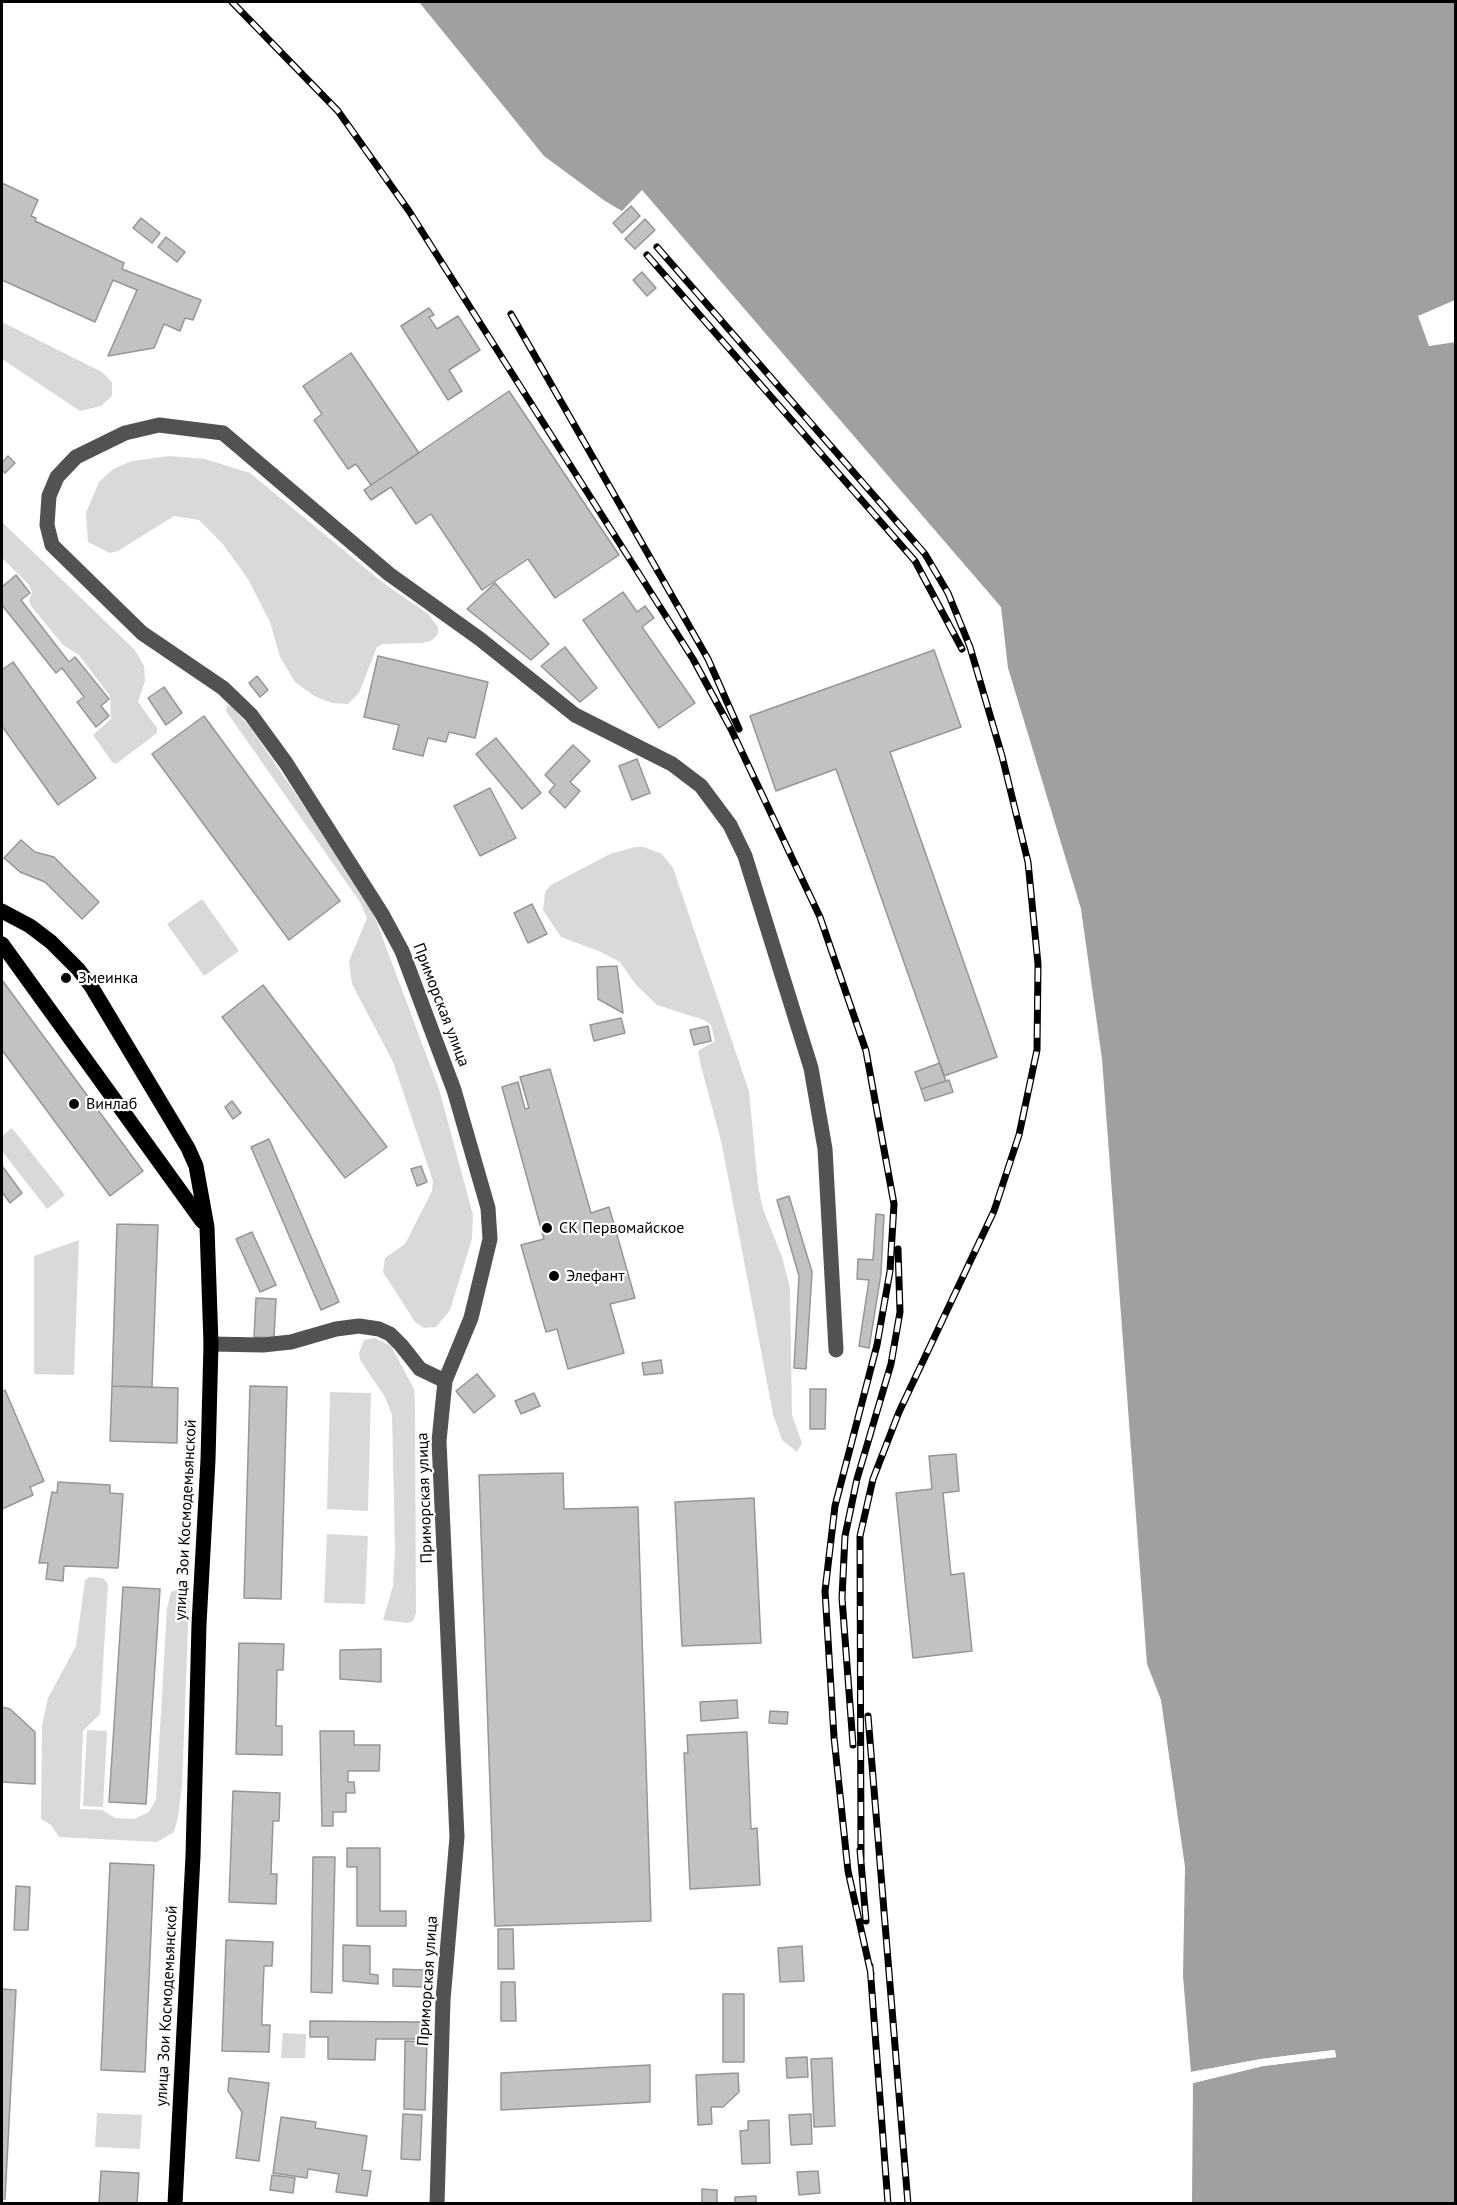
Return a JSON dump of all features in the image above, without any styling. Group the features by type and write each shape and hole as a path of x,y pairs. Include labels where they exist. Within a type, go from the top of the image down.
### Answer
{"main road":[{"name":"улица Зои Космодемьянской","path":"2,911 30,926 51,942 78,969 91,986 188,1148 196,1166 207,1227 211,1344 198,1624 193,1856 175,2204"},
{"path":"2,944 207,1227"}],"street":[{"name":"Приморская улица","path":"437,2204 443,2000 456,1837 439,1441 445,1381 471,1318 490,1239 488,1208 454,1090 406,961 382,914 286,763 251,715 223,688 142,633 52,545 47,525 49,496 57,477 76,457 125,433 159,425 209,429 223,433 389,574 480,639 575,715 672,764 701,786 730,825 746,856 811,1068 825,1149 836,1350"},
{"path":"211,1344 263,1346 291,1342 336,1329 359,1326 379,1329 390,1334 420,1370 445,1381"}],"shaded area":[{"path":"419,2 1455,2 1455,300 1418,316 1429,346 1456,342 1455,2203 1192,2203 1193,2083 1263,2066 1336,2057 1334,2050 1261,2059 1191,2072 1183,1976 1185,1867 1161,1700 1147,1664 1102,1059 1081,909 1008,668 1001,607 642,190 622,211 544,156"},
{"path":"2,322 102,372 112,382 112,396 101,406 80,411 2,359"},
{"path":"170,456 205,459 250,473 382,582 428,614 438,627 438,634 431,641 383,644 377,647 359,693 348,704 332,703 314,696 295,682 280,657 270,622 248,579 222,543 199,520 174,516 118,551 110,553 88,542 86,513 99,482 113,469 132,461"},
{"path":"2,522 135,650 144,666 145,681 138,702 157,728 157,733 116,764 112,762 93,735 111,719 110,696 79,655 63,645 31,606 29,601 32,592 29,585 2,558"},
{"path":"227,705 232,707 250,727 340,859 374,915 439,1089 473,1215 472,1239 450,1310 436,1327 424,1328 415,1322 383,1272 385,1258 405,1244 432,1191 433,1181 393,1062 352,984 349,961 367,918 360,902 226,711"},
{"path":"635,847 644,847 662,854 673,868 749,1091 758,1186 763,1209 782,1257 790,1288 792,1415 802,1443 797,1452 782,1440 773,1414 722,1145 701,1066 698,1051 715,1041 711,1025 704,1020 657,1005 636,985 620,962 561,937 543,910 545,892 551,885 610,854"},
{"path":"202,899 239,951 204,976 167,924"},
{"path":"12,1128 65,1195 47,1209 2,1151 2,1136"},
{"path":"79,1240 74,1375 34,1374 34,1256"},
{"path":"375,1338 391,1346 414,1389 416,1613 413,1621 408,1623 383,1620 393,1586 395,1550 392,1415 385,1397 360,1360 359,1353 364,1340"},
{"path":"330,1392 371,1393 368,1511 327,1509"},
{"path":"327,1534 368,1536 365,1604 324,1603"},
{"path":"90,1577 103,1578 108,1584 100,1714 83,1731 80,1809 102,1810 115,1818 134,1819 149,1812 156,1799 167,1608 171,1592 176,1590 186,1594 189,1600 182,1786 178,1817 174,1832 157,1842 59,1837 51,1825 41,1819 42,1725 48,1698 76,1646 85,1580"},
{"path":"87,1730 107,1731 103,1807 83,1806"},
{"path":"283,2033 306,2034 305,2058 281,2058"},
{"path":"97,2113 142,2115 140,2149 95,2147"}],"pier":[{"path":"1335,2050 1336,2057 1263,2066 1193,2083 1192,2080 1262,2063 1333,2054 1262,2062 1192,2075 1191,2072 1261,2059"}],"building":[{"path":"2,183 38,200 31,216 36,218 35,221 124,263 122,269 201,300 193,320 185,318 180,331 164,324 154,348 108,356 137,290 113,280 95,322 2,280"},
{"path":"631,206 640,216 622,233 613,223"},
{"path":"141,218 160,233 152,243 133,228"},
{"path":"645,219 655,230 635,249 625,239"},
{"path":"166,237 185,252 177,262 158,247"},
{"path":"642,272 656,288 647,296 633,280"},
{"path":"429,308 434,315 429,317 437,329 458,316 480,350 449,370 462,391 448,400 401,326"},
{"path":"351,353 419,453 371,485 356,464 348,469 314,420 322,414 303,386"},
{"path":"509,391 619,555 555,598 528,559 482,590 431,514 416,524 391,487 371,500 364,490"},
{"path":"8,456 15,463 5,473 2,470 2,463"},
{"path":"16,575 30,593 21,600 69,662 75,657 109,699 101,706 109,716 96,727 77,702 84,697 62,668 56,673 2,605 2,587"},
{"path":"495,583 549,644 531,660 467,609"},
{"path":"623,592 637,612 645,606 654,618 642,627 695,703 659,728 583,620"},
{"path":"565,647 597,688 580,702 541,666"},
{"path":"934,650 961,727 890,752 997,1057 944,1076 836,769 776,791 750,716"},
{"path":"378,656 488,682 475,738 449,732 446,742 428,738 423,756 393,749 399,725 364,717"},
{"path":"13,662 96,778 58,805 2,726 2,670"},
{"path":"257,676 268,690 260,697 249,683"},
{"path":"164,687 182,713 166,725 148,698"},
{"path":"204,716 340,901 289,940 152,754"},
{"path":"496,738 541,793 522,809 476,754"},
{"path":"573,745 590,761 570,782 580,791 565,808 549,792 555,785 545,775"},
{"path":"637,759 650,793 632,800 619,766"},
{"path":"490,788 516,838 480,856 454,806"},
{"path":"21,840 35,852 54,857 99,902 82,919 45,882 20,872 4,858"},
{"path":"532,904 547,934 528,943 514,913"},
{"path":"617,966 623,1013 598,999 597,967"},
{"path":"2,980 143,1171 110,1196 2,1050"},
{"path":"263,985 387,1147 345,1178 222,1017"},
{"path":"621,1018 625,1033 594,1041 590,1025"},
{"path":"708,1026 711,1041 694,1045 690,1030"},
{"path":"940,1063 946,1081 921,1089 915,1072"},
{"path":"550,1069 591,1213 609,1207 635,1298 610,1304 624,1353 568,1369 557,1329 546,1332 521,1245 544,1239 502,1087 518,1082 525,1109 529,1108 520,1077"},
{"path":"949,1080 953,1092 925,1101 921,1089"},
{"path":"232,1101 241,1113 233,1119 225,1107"},
{"path":"269,1139 339,1302 321,1310 251,1147"},
{"path":"2,1166 22,1193 10,1203 2,1192"},
{"path":"421,1166 427,1182 417,1186 411,1169"},
{"path":"789,1196 812,1272 806,1369 794,1368 799,1276 777,1200"},
{"path":"876,1214 884,1215 881,1274 869,1348 859,1346 869,1280 857,1279 858,1259 873,1260"},
{"path":"117,1224 158,1225 152,1387 112,1386"},
{"path":"252,1232 276,1285 260,1292 236,1239"},
{"path":"256,1298 276,1299 274,1338 254,1337"},
{"path":"661,1360 663,1373 644,1375 642,1363"},
{"path":"477,1374 495,1396 474,1413 456,1391"},
{"path":"112,1386 178,1388 177,1443 110,1441"},
{"path":"250,1386 287,1387 281,1599 244,1598"},
{"path":"810,1389 826,1389 825,1429 810,1429"},
{"path":"5,1390 44,1481 30,1487 33,1495 2,1509 2,1392"},
{"path":"534,1393 540,1406 521,1414 515,1401"},
{"path":"956,1454 959,1491 943,1493 951,1575 964,1573 972,1651 913,1658 896,1493 932,1489 929,1456"},
{"path":"563,1473 564,1509 638,1507 651,1921 495,1926 479,1475"},
{"path":"58,1482 110,1485 110,1493 123,1494 118,1568 64,1566 63,1581 46,1579 48,1563 39,1563 52,1492 57,1493"},
{"path":"754,1498 761,1643 682,1646 675,1502"},
{"path":"123,1587 160,1589 146,1804 109,1802"},
{"path":"239,1643 284,1644 283,1670 277,1670 276,1726 282,1726 282,1755 236,1754"},
{"path":"381,1649 381,1682 340,1679 340,1650"},
{"path":"737,1700 738,1718 701,1721 700,1702"},
{"path":"2,1707 10,1709 35,1732 35,1784 2,1782"},
{"path":"770,1711 788,1712 787,1724 769,1723"},
{"path":"320,1731 354,1731 354,1745 380,1745 379,1771 348,1771 348,1782 354,1782 355,1793 346,1793 346,1812 333,1812 333,1826 322,1826"},
{"path":"747,1732 751,1829 757,1828 760,1885 690,1889 684,1753 688,1753 687,1735"},
{"path":"233,1791 280,1793 279,1821 273,1821 271,1874 277,1874 276,1904 229,1902"},
{"path":"347,1848 380,1848 380,1911 406,1911 406,1926 357,1926 357,1867 347,1867"},
{"path":"313,1857 335,1857 332,1993 311,1992"},
{"path":"110,1863 154,1865 145,2072 101,2070"},
{"path":"16,1886 30,1887 28,1930 14,1930"},
{"path":"498,1929 513,1929 514,1969 498,1969"},
{"path":"226,1940 273,1942 272,1966 264,1966 262,2015 262,2025 270,2025 269,2052 222,2051"},
{"path":"343,1945 370,1946 370,1974 378,1975 378,1984 343,1981"},
{"path":"802,1946 804,1981 780,1982 778,1948"},
{"path":"393,1969 424,1970 424,1987 393,1986"},
{"path":"501,1982 515,1982 516,2021 501,2021"},
{"path":"2,1989 16,1990 5,2199 2,2199"},
{"path":"723,1994 744,1994 744,2062 723,2062"},
{"path":"310,2021 421,2022 420,2039 376,2039 375,2060 328,2059 328,2037 310,2037"},
{"path":"405,2041 427,2042 425,2110 404,2109"},
{"path":"807,2057 808,2077 787,2078 786,2058"},
{"path":"832,2058 835,2126 814,2127 811,2059"},
{"path":"650,2065 650,2102 501,2110 501,2073"},
{"path":"738,2073 739,2092 723,2107 711,2107 712,2124 698,2125 696,2075"},
{"path":"229,2078 269,2083 259,2161 236,2158 242,2112 228,2091"},
{"path":"403,2114 422,2115 420,2160 401,2159"},
{"path":"811,2114 812,2144 791,2145 789,2115"},
{"path":"281,2117 316,2122 315,2128 367,2136 362,2170 371,2171 367,2196 336,2192 339,2174 308,2169 307,2178 273,2173"},
{"path":"769,2120 770,2163 742,2164 740,2131 748,2130 748,2121"},
{"path":"101,2171 139,2173 137,2204 99,2204"},
{"path":"818,2171 820,2193 799,2195 797,2172"},
{"path":"272,2175 295,2178 293,2193 270,2190"},
{"path":"702,2189 717,2190 717,2204 702,2204"},
{"path":"756,2196 756,2204 735,2204 735,2197"}],"railway":[{"path":"232,2 338,111 409,211 693,659 731,729 820,917 866,1051 894,1204 890,1271 877,1345 835,1506 825,1591 834,1737 848,1871 871,1974"},
{"path":"657,247 925,554 948,593 970,647 1002,756 1028,862 1038,964 1037,1050 1019,1135 994,1211 899,1412 873,1479 860,1536 861,1859"},
{"path":"647,255 915,561 962,649"},
{"path":"511,314 708,659 739,729"},
{"path":"853,1745 842,1598 845,1536 857,1479 891,1364 900,1312 898,1249"},
{"path":"868,1716 908,2204"},
{"path":"860,1850 866,1921"},
{"path":"870,1966 888,2204"}],"place":[{"name":"Змеинка","path":"66,978"},
{"name":"Винлаб","path":"74,1104"},
{"name":"СК Первомайское","path":"547,1228"},
{"name":"Элефант","path":"554,1276"}]}
